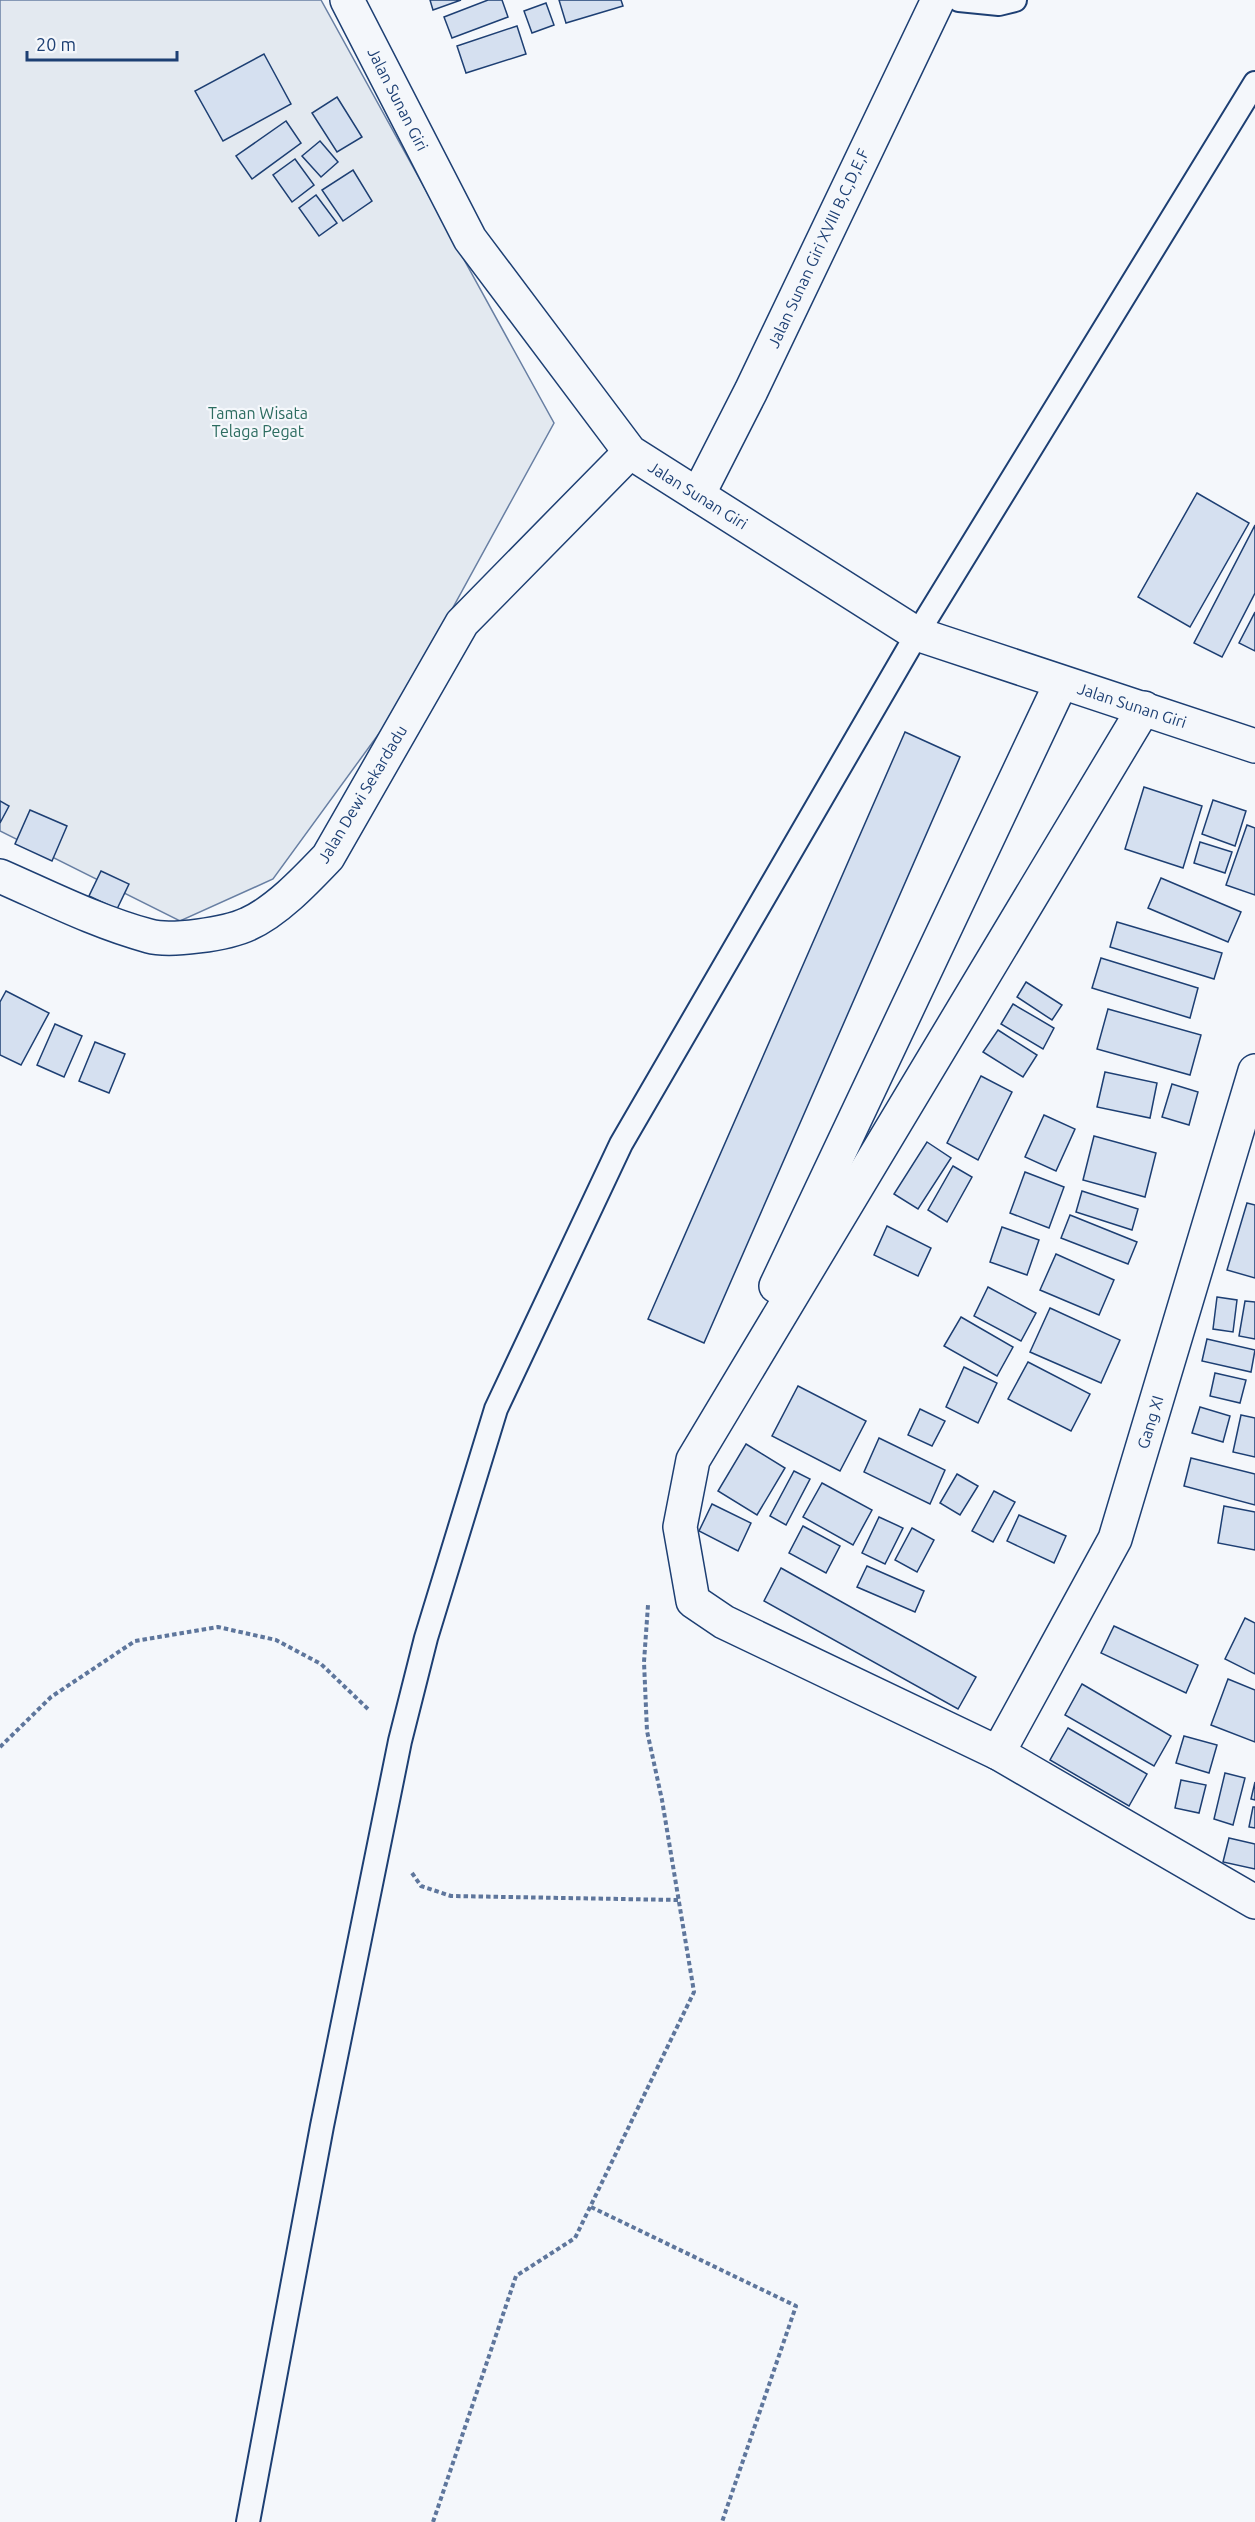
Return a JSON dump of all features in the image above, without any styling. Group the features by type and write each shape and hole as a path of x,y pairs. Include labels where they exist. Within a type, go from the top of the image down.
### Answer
{"street":[{"name":"Jalan Sunan Giri","path":"347,0 470,239 630,452 917,634 1255,746"},
{"name":"Jalan Sunan Giri XVIII B,C,D,E,F","path":"698,495 751,391 938,0"},
{"name":"Jalan Dewi Sekardadu","path":"0,876 93,917 151,937 203,935 231,931 249,924 298,889 328,857 462,623 630,452"},
{"path":"1061,683 693,1460 680,1527 693,1601 724,1622 998,1753 1255,1902"},
{"path":"693,1460 1144,708"},
{"name":"Gang XI","path":"998,1753 1115,1539 1255,1071"}],"lane":[{"path":"959,0 999,4 1015,0"},
{"path":"248,2522 322,2126 400,1741 426,1638 501,1399 621,1144 917,634 1255,83"}],"path":[{"path":"433,2522 516,2276 575,2238 694,1992 662,1800 647,1731 644,1662 646,1617 650,1594"},
{"path":"0,1747 51,1697 135,1641 218,1627 276,1640 321,1664 400,1741"},
{"path":"409,1869 421,1886 451,1896 678,1899"},
{"path":"591,2207 796,2306 722,2522"}],"green space":[{"name":"Taman Wisata Telaga Pegat","path":"0,0 321,0 554,423 399,706 273,879 180,921 0,831"}],"building":[{"path":"430,0 461,0 433,10"},
{"path":"488,0 502,0 508,17 452,38 444,17"},
{"path":"559,0 621,0 623,6 566,23"},
{"path":"546,3 554,25 532,33 524,11"},
{"path":"517,26 526,54 466,73 457,46"},
{"path":"264,54 291,104 223,141 195,91"},
{"path":"337,97 362,137 337,152 312,113"},
{"path":"286,121 301,143 252,179 236,156"},
{"path":"320,141 338,162 321,177 302,156"},
{"path":"295,159 314,185 292,202 273,175"},
{"path":"353,170 372,201 343,221 322,190"},
{"path":"316,195 337,223 319,236 299,208"},
{"path":"1197,493 1249,523 1190,627 1138,597"},
{"path":"1255,525 1255,593 1222,657 1194,643"},
{"path":"1255,612 1255,651 1239,643"},
{"path":"905,732 960,757 704,1343 648,1319"},
{"path":"1144,787 1202,806 1183,868 1125,849"},
{"path":"1213,800 1246,811 1235,846 1202,834"},
{"path":"0,801 9,806 0,823"},
{"path":"30,810 67,826 52,861 15,844"},
{"path":"1247,825 1255,828 1255,895 1226,885"},
{"path":"1200,842 1232,852 1225,873 1194,863"},
{"path":"101,871 129,884 117,909 89,896"},
{"path":"1161,878 1241,912 1228,942 1148,908"},
{"path":"1117,922 1222,953 1214,979 1110,947"},
{"path":"1101,958 1198,988 1190,1018 1092,988"},
{"path":"1026,982 1062,1005 1052,1020 1017,997"},
{"path":"6,991 49,1013 21,1065 0,1055 0,1002"},
{"path":"1013,1004 1054,1028 1043,1049 1001,1024"},
{"path":"1108,1009 1201,1035 1190,1075 1097,1049"},
{"path":"55,1024 82,1036 64,1077 37,1065"},
{"path":"998,1030 1037,1055 1023,1077 983,1052"},
{"path":"95,1042 125,1054 109,1093 79,1081"},
{"path":"1105,1072 1157,1083 1150,1118 1097,1107"},
{"path":"981,1076 1012,1092 978,1160 947,1143"},
{"path":"1172,1084 1198,1092 1189,1125 1162,1117"},
{"path":"1044,1115 1075,1129 1056,1171 1025,1157"},
{"path":"1094,1136 1156,1153 1145,1197 1083,1180"},
{"path":"927,1142 951,1158 918,1209 894,1194"},
{"path":"953,1166 972,1177 947,1222 928,1210"},
{"path":"1025,1172 1064,1187 1049,1228 1010,1213"},
{"path":"1082,1191 1138,1209 1132,1230 1076,1212"},
{"path":"1247,1203 1255,1205 1255,1278 1227,1270"},
{"path":"1070,1215 1137,1242 1128,1264 1061,1238"},
{"path":"887,1226 931,1248 918,1276 874,1255"},
{"path":"1002,1227 1039,1240 1027,1275 990,1262"},
{"path":"1056,1254 1114,1280 1099,1315 1040,1290"},
{"path":"988,1287 1036,1313 1021,1341 974,1316"},
{"path":"1217,1297 1237,1300 1233,1332 1213,1329"},
{"path":"1245,1301 1255,1302 1255,1339 1239,1336"},
{"path":"1050,1308 1120,1340 1101,1383 1030,1352"},
{"path":"961,1317 1013,1347 997,1376 944,1346"},
{"path":"1207,1339 1255,1350 1251,1372 1202,1361"},
{"path":"1028,1362 1090,1394 1071,1431 1008,1399"},
{"path":"964,1367 997,1383 978,1423 946,1407"},
{"path":"1215,1373 1246,1380 1240,1403 1210,1396"},
{"path":"798,1386 866,1421 840,1471 772,1436"},
{"path":"1200,1407 1230,1416 1223,1442 1192,1433"},
{"path":"920,1409 945,1421 932,1446 908,1435"},
{"path":"1241,1415 1255,1418 1255,1457 1233,1452"},
{"path":"879,1438 945,1470 930,1504 864,1472"},
{"path":"746,1444 785,1468 757,1515 718,1491"},
{"path":"1191,1458 1255,1474 1255,1505 1184,1486"},
{"path":"794,1471 810,1479 786,1525 770,1516"},
{"path":"957,1474 978,1486 960,1515 940,1503"},
{"path":"822,1483 872,1510 853,1545 803,1517"},
{"path":"994,1491 1015,1502 993,1542 972,1531"},
{"path":"712,1504 751,1523 738,1551 699,1531"},
{"path":"1224,1506 1255,1512 1255,1550 1218,1543"},
{"path":"1019,1515 1066,1536 1054,1563 1007,1541"},
{"path":"879,1517 903,1528 885,1564 862,1553"},
{"path":"803,1526 840,1546 826,1573 789,1553"},
{"path":"912,1528 934,1540 917,1572 895,1560"},
{"path":"867,1566 924,1591 915,1612 857,1587"},
{"path":"781,1568 976,1677 958,1709 764,1601"},
{"path":"1245,1618 1255,1623 1255,1674 1225,1659"},
{"path":"1114,1626 1198,1665 1186,1693 1101,1653"},
{"path":"1228,1679 1255,1690 1255,1742 1211,1725"},
{"path":"1082,1684 1171,1736 1154,1766 1065,1715"},
{"path":"1068,1728 1147,1774 1129,1806 1050,1760"},
{"path":"1184,1736 1217,1745 1209,1773 1176,1763"},
{"path":"1225,1773 1245,1778 1233,1825 1214,1819"},
{"path":"1181,1780 1206,1785 1199,1813 1175,1808"},
{"path":"1255,1782 1255,1800 1251,1799"},
{"path":"1253,1807 1255,1807 1255,1828 1249,1827"},
{"path":"1229,1838 1255,1844 1255,1869 1223,1862"}]}
